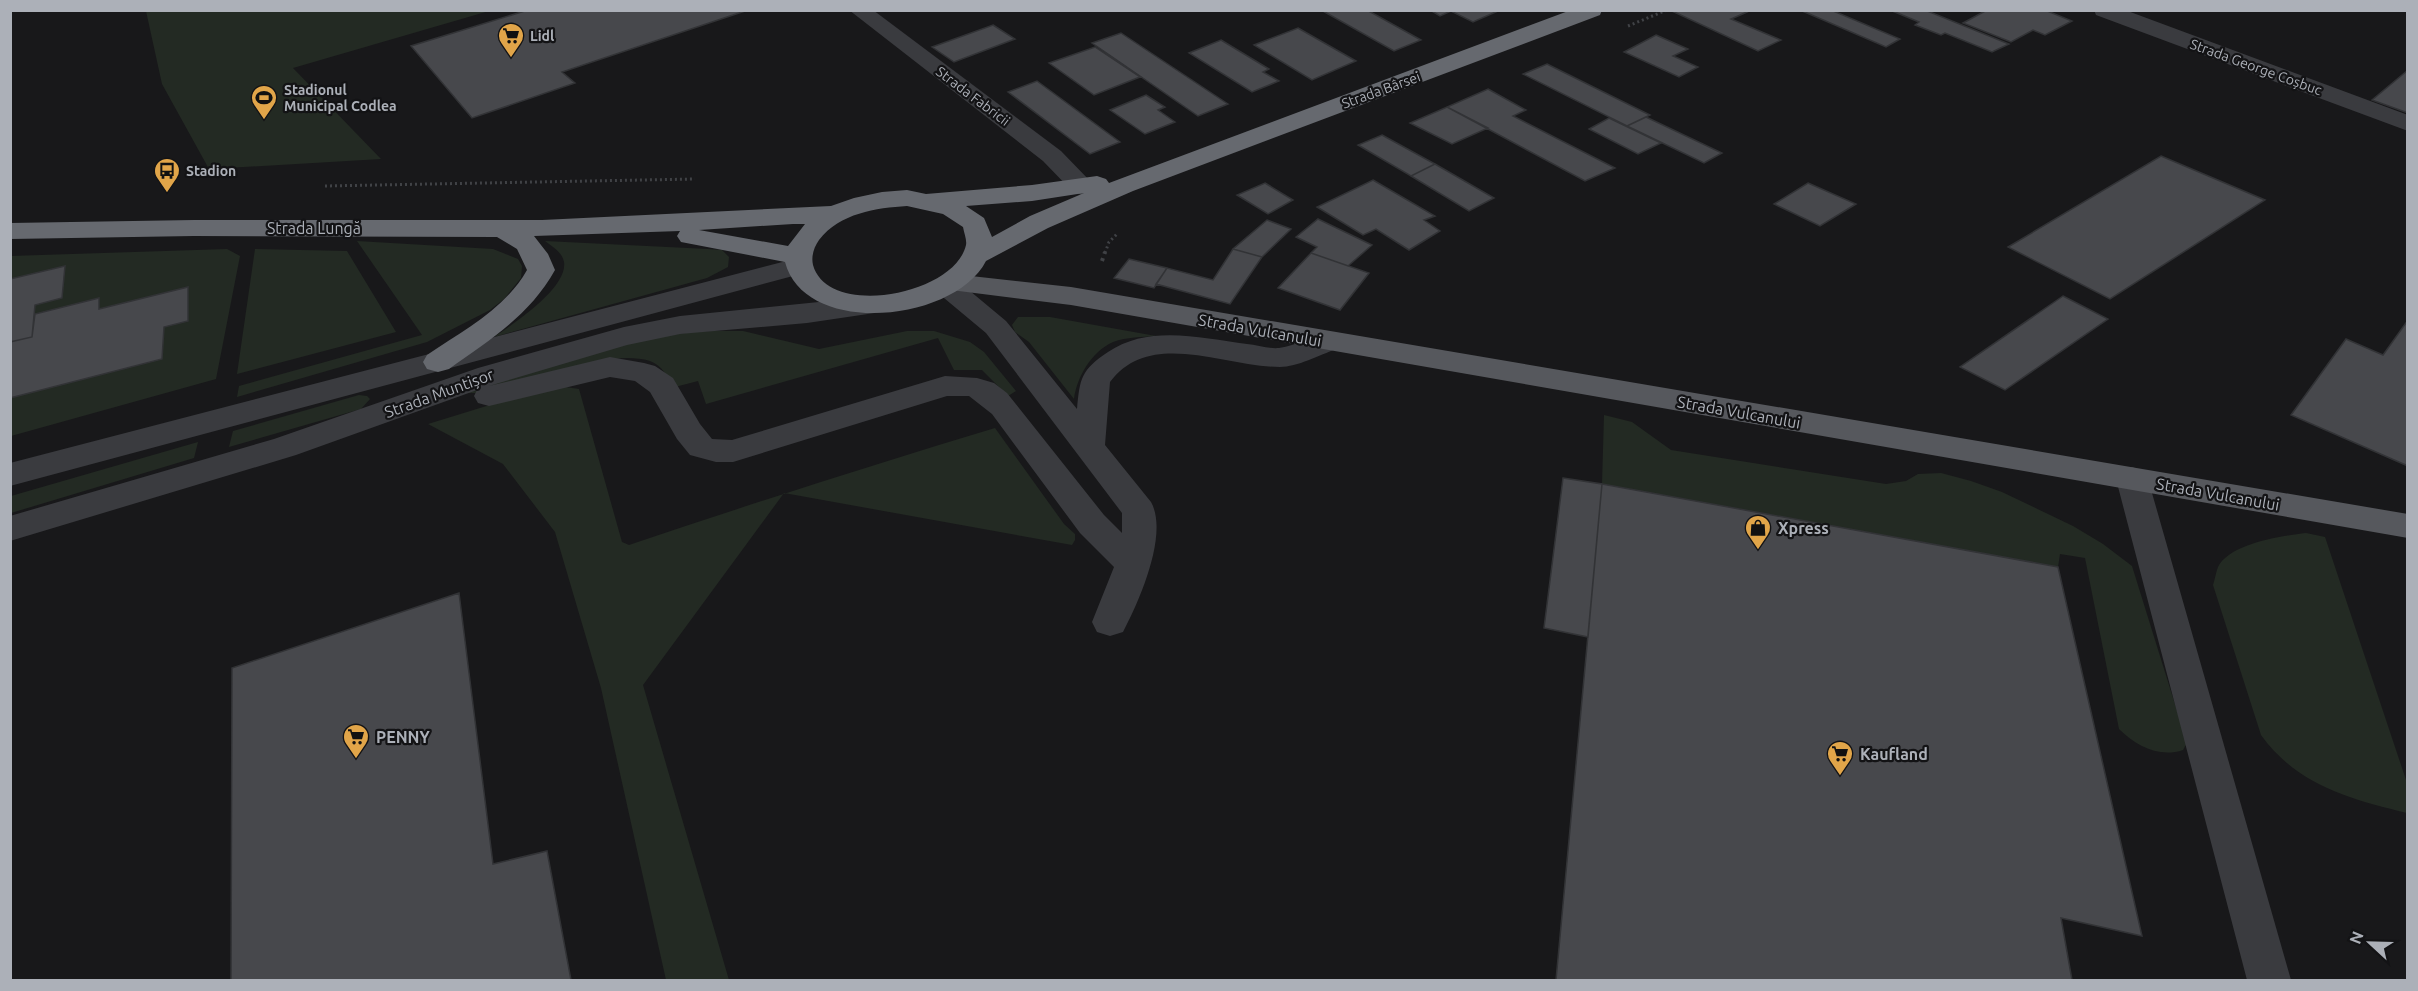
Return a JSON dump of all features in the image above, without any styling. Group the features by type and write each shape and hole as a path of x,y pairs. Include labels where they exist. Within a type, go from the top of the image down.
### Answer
{"highway":[{"name":"Strada Bârsei","path":"976,259 1072,208 1170,168 1592,10"},
{"name":"Strada Bârsei","path":"931,200 989,197 1082,187 1170,168"},
{"path":"907,198 931,200 955,208 972,220 980,237 976,259 950,285 921,298 878,305 846,302 818,291 805,279 798,261 804,241 817,227 835,214 857,205 882,199 907,198"},
{"path":"617,226 835,214"},
{"path":"617,226 728,242 798,261"},
{"name":"Strada Lungă","path":"10,231 233,228 501,229 617,226"},
{"path":"438,362 513,308 534,287 541,270 535,251 524,240 501,229"}],"main road":[{"name":"Strada Vulcanului","path":"976,259 1071,296"},
{"name":"Strada Vulcanului","path":"950,285 1071,296 1326,342 2408,526"}],"street":[{"name":"Strada Fabricii","path":"859,10 1052,156 1082,187"},
{"name":"Strada George Coșbuc","path":"2104,10 2408,124"},
{"name":"Strada Muntișor","path":"10,475 217,417 438,362 798,261"},
{"path":"950,285 996,327 1139,511 1141,531 1133,565 1110,622"},
{"name":"Strada Muntișor","path":"10,529 285,447 489,375 624,336 680,325 807,314 878,305"},
{"path":"1089,445 1095,381 1117,358 1132,349 1170,343 1281,358 1326,342"},
{"path":"413,400 472,400 610,368 644,373 662,385 688,431 701,447 716,452 733,451 945,386 978,386 991,394 1003,407 1092,524 1133,565"},
{"path":"2132,480 2269,981"}],"path":[{"path":"318,186 704,179"},
{"path":"1115,304 1101,262 1109,242 1120,230"}],"shaded area":[{"name":"Stadionul Municipal Codlea","path":"146,10 489,11 293,68 381,159 209,169 162,84"},
{"path":"357,241 493,249 518,259 522,266 521,278 504,299 490,310 427,342 237,397 239,386 422,335"},
{"path":"545,241 722,250 729,257 728,267 707,278 494,337 549,294 563,272 563,258"},
{"path":"227,249 240,256 216,379 11,436 10,256"},
{"path":"255,249 347,251 396,332 237,374"},
{"path":"1018,317 1050,317 1156,336 1124,339 1105,346 1086,366 1078,382 1074,399 1029,342 1015,332 1012,325"},
{"path":"711,331 743,331 819,349 907,331 934,331 970,342 984,352 1016,391 1008,396 982,370 954,370 938,338 706,404 698,381 675,387 658,365 632,358 591,362 489,392 461,392 616,345"},
{"path":"559,386 579,389 622,542 629,545 783,494 643,685 729,980 666,980 601,688 555,532 503,464 428,424 542,389"},
{"path":"359,395 370,399 361,409 229,447 233,431"},
{"path":"1604,415 1632,422 1671,450 1886,484 1906,481 1918,474 1941,473 2002,492 2073,526 2103,544 2132,566 2187,743 2183,750 2157,751 2133,741 2119,729 2085,558 2060,554 2058,567 1602,484"},
{"path":"995,428 1064,524 1075,534 1075,540 1072,545 786,493"},
{"path":"198,442 194,458 11,513 11,496"},
{"path":"2306,533 2325,537 2407,783 2407,813 2365,802 2326,788 2291,766 2261,735 2213,585 2218,567 2233,552 2258,542"}],"building":[{"name":"Lidl","path":"528,10 748,10 562,72 575,83 472,118 411,46"},
{"path":"1321,10 1367,10 1421,40 1394,51"},
{"path":"1430,10 1498,11 1473,22 1451,11 1440,16"},
{"path":"1678,10 1744,10 1747,12 1731,19 1781,40 1758,51 1674,12"},
{"path":"1800,10 1831,10 1900,39 1886,47"},
{"path":"1890,10 1925,10 2009,44 1992,52 1945,33 1941,35 1915,25 1919,22"},
{"path":"1987,10 2045,10 2072,21 2045,35 2033,30 2011,42 1963,23"},
{"path":"993,25 1015,39 954,62 932,47"},
{"path":"1298,28 1356,61 1312,80 1254,45"},
{"path":"1121,33 1228,104 1198,116 1092,43"},
{"path":"1656,35 1688,49 1673,56 1698,67 1679,77 1624,52"},
{"path":"1221,40 1269,69 1263,72 1279,81 1252,92 1189,53"},
{"path":"1095,47 1140,77 1094,95 1049,63"},
{"path":"1547,64 1650,115 1627,126 1523,74"},
{"path":"2408,70 2408,113 2372,100"},
{"path":"1037,81 1120,142 1090,154 1008,92"},
{"path":"1488,89 1526,110 1513,116 1615,168 1585,181 1447,107"},
{"path":"1146,95 1165,107 1158,110 1175,122 1145,134 1110,110"},
{"path":"1447,107 1488,128 1452,144 1410,123"},
{"path":"1646,117 1722,153 1704,163 1627,126"},
{"path":"1609,118 1661,143 1638,154 1589,129"},
{"path":"1382,135 1435,164 1411,176 1358,145"},
{"path":"2161,156 2265,200 2110,299 2008,247"},
{"path":"1435,164 1494,198 1469,211 1411,176"},
{"path":"1373,180 1435,216 1424,220 1440,231 1409,250 1376,229 1363,235 1317,207"},
{"path":"1265,183 1293,200 1268,214 1237,195"},
{"path":"1808,183 1856,204 1820,226 1774,204"},
{"path":"1318,219 1372,245 1348,266 1311,253 1317,247 1296,237"},
{"path":"1267,220 1291,229 1262,257 1233,249"},
{"path":"1233,249 1262,257 1230,304 1156,284 1167,268 1213,280"},
{"path":"1311,253 1369,273 1340,310 1278,288"},
{"path":"1129,259 1167,268 1154,288 1114,278"},
{"path":"65,266 62,298 35,305 32,337 10,342 10,279"},
{"path":"188,287 188,321 164,327 162,359 10,398 10,342 32,337 35,314 99,298 99,309"},
{"path":"2063,296 2108,319 2005,390 1960,367"},
{"path":"2408,320 2408,466 2291,415 2346,339 2383,355"},
{"path":"1563,478 1602,484 1588,637 1544,628"},
{"name":"Kaufland","path":"1602,484 2058,567 2142,936 2061,918 2072,980 1556,980"},
{"name":"PENNY","path":"459,593 493,864 547,851 571,980 231,980 232,668"}],"place":[{"name":"Lidl","path":"511,59"},
{"name":"Stadionul Municipal Codlea","path":"264,121"},
{"name":"Stadion","path":"167,194"},
{"name":"Xpress","path":"1758,551"},
{"name":"PENNY","path":"356,760"},
{"name":"Kaufland","path":"1840,777"}]}
